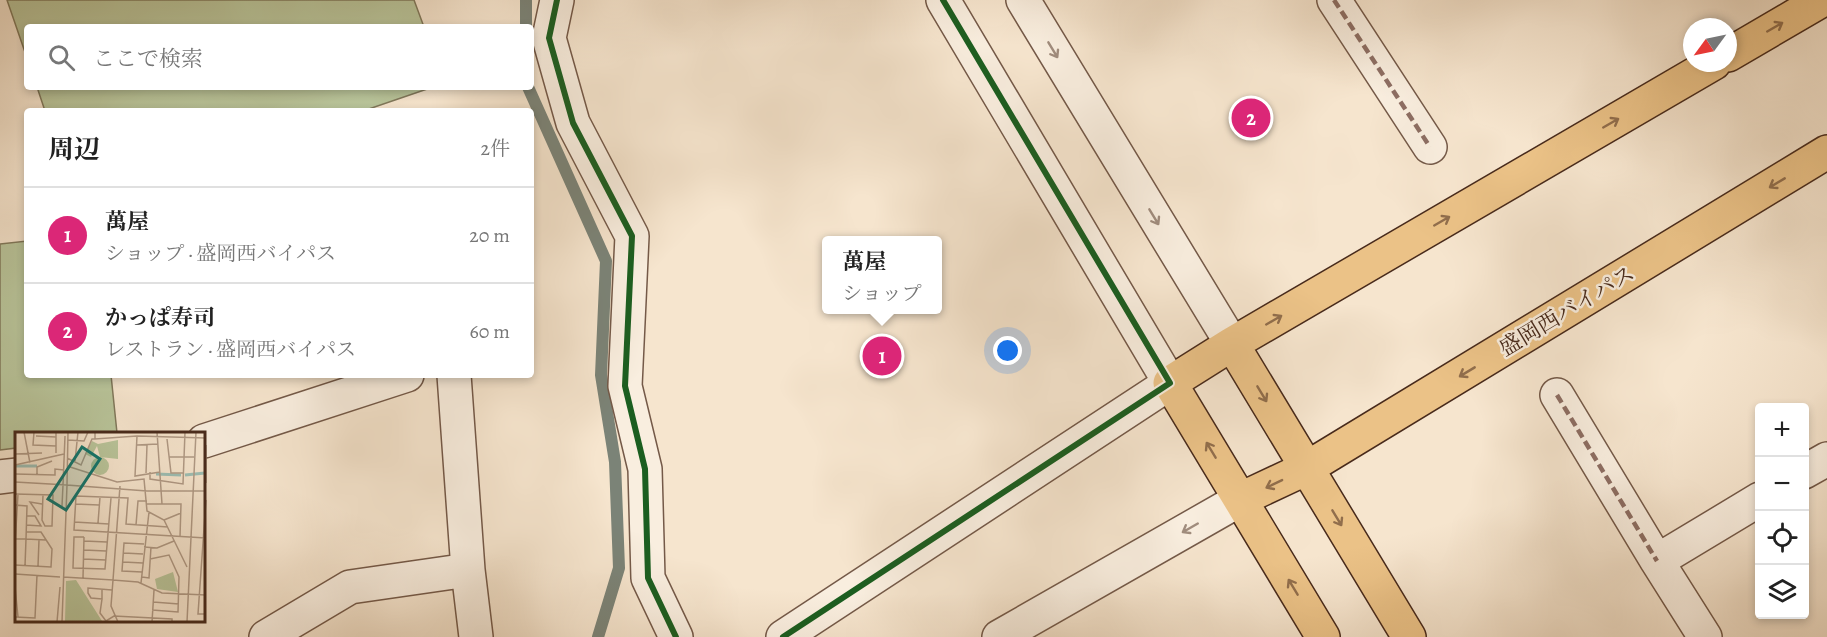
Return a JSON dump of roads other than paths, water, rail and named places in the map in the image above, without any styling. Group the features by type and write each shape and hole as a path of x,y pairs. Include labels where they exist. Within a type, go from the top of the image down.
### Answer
{"highway":[{"path":"1737,50 1822,0"},
{"path":"1323,637 1170,383 1232,344 1699,72"},
{"name":"盛岡西バイパス","path":"1241,500 1307,468 1827,152"},
{"path":"1232,344 1408,637"}],"street":[{"path":"557,0 549,38 573,123 632,236 625,386 645,469 648,578 676,637"},
{"path":"783,637 1170,383 943,0"},
{"path":"1023,0 1232,344"},
{"path":"1334,0 1430,147"},
{"path":"206,440 398,378"},
{"path":"454,378 468,570 476,637"},
{"path":"1557,395 1705,637"},
{"path":"1809,469 1827,459"},
{"path":"0,477 15,475"},
{"path":"999,637 1241,500"},
{"path":"1657,561 1755,502"},
{"path":"266,637 350,587 468,570"}],"waterway":[{"path":"526,0 526,24"},
{"path":"529,90 606,261 601,375 615,462 619,568 598,637"}],"place":[{"name":"かっぱ寿司","path":"1251,118"},
{"name":"萬屋","path":"882,356"}]}
